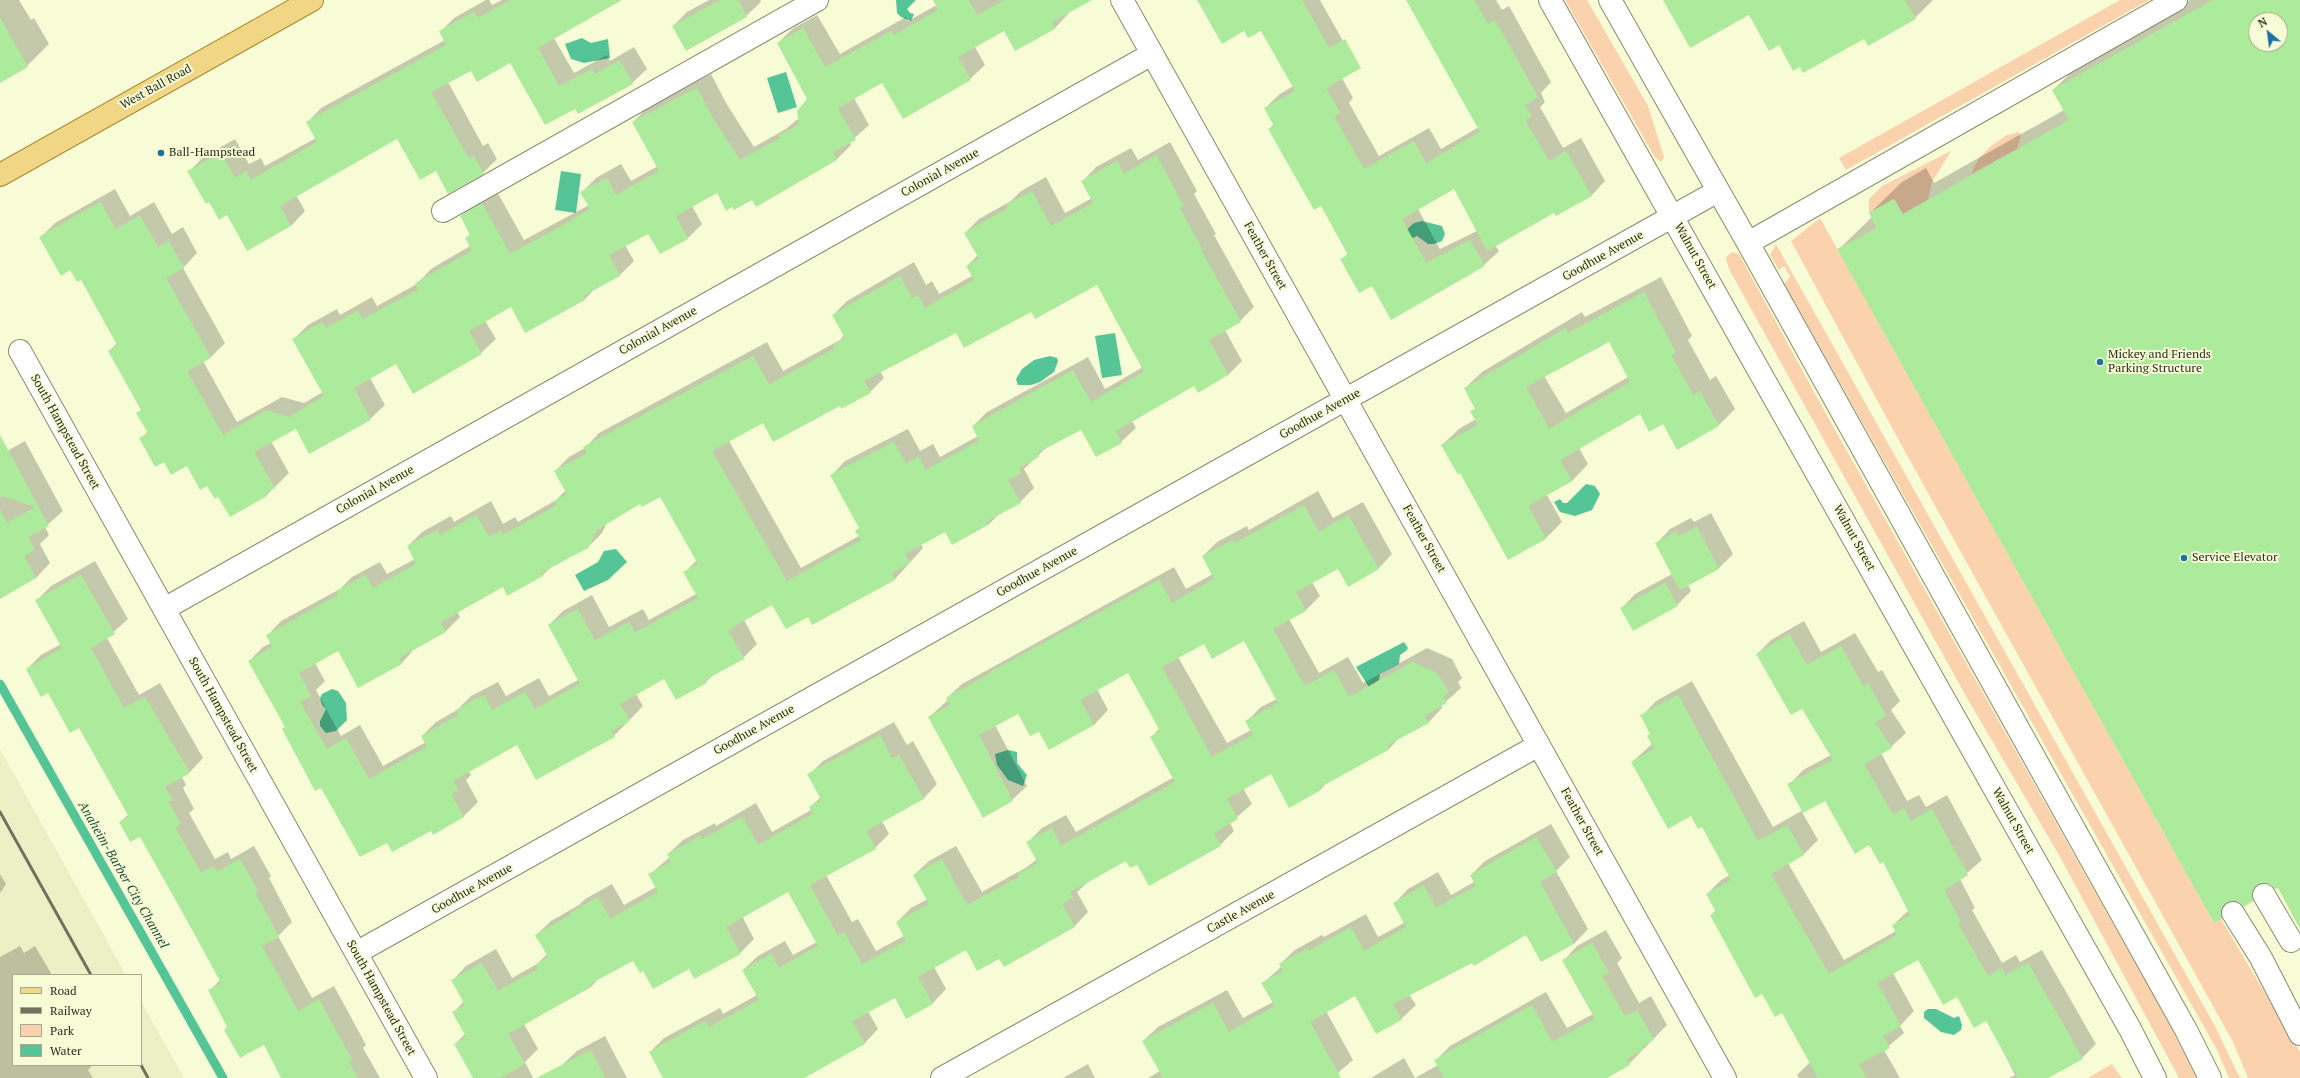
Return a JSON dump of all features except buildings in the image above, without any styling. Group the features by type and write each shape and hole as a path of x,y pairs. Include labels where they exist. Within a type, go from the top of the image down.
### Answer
{"main road":[{"name":"West Ball Road","path":"0,175 312,0"}],"street":[{"path":"443,211 817,0"},
{"name":"Feather Street","path":"1122,0 1725,1078"},
{"name":"Walnut Street","path":"1550,0 2130,1029 2155,1078"},
{"path":"1610,0 1748,243 2178,1016 2210,1078"},
{"path":"1748,243 2176,0"},
{"name":"Colonial Avenue","path":"164,609 1152,54"},
{"name":"Goodhue Avenue","path":"356,953 1718,191"},
{"name":"South Hampstead Street","path":"20,351 426,1078"},
{"name":"Castle Avenue","path":"942,1078 1539,745"},
{"path":"2261,958 2295,938 2264,895"},
{"path":"2233,913 2261,958 2300,1034"}],"shaded area":[{"path":"0,749 125,974 12,974 12,1066 142,1066 142,1003 184,1078 0,1078"}],"green space":[{"path":"1565,0 1587,0 1648,106 1664,157 1661,162 1654,156"},
{"path":"2120,0 2149,0 1846,170 1839,158"},
{"path":"2019,132 2021,135 2017,149 1971,174 1979,158 1991,146 2007,135"},
{"path":"1951,151 1932,182 1928,200 1903,214 1894,199 1869,213 1869,199 1882,186"},
{"path":"1820,218 2214,923 2221,919 2300,1052 2300,1078 2248,1078 2233,1042 1903,448 1791,241"},
{"path":"1776,244 2215,1026 2240,1078 2229,1078 2216,1048 1784,284 1790,277 1784,266 1779,270 1770,255"},
{"path":"1732,252 1739,254 1825,412 2172,1029 2197,1078 2179,1078 2059,855 1967,698 1730,271 1726,260 1727,256"},
{"path":"2112,1064 2122,1078 2088,1078"}],"water":[{"path":"896,0 916,0 907,9 910,13 914,14 911,21 901,17 897,13"},
{"path":"582,38 591,43 608,39 610,58 584,63 571,59 565,44"},
{"path":"786,72 797,107 778,113 767,78"},
{"path":"561,171 581,174 576,213 555,210"},
{"path":"1422,221 1442,226 1445,234 1442,241 1434,244 1428,244 1417,236 1411,239 1406,230 1414,223"},
{"path":"1115,333 1122,375 1102,378 1095,336"},
{"path":"1050,356 1057,358 1058,361 1054,372 1040,382 1031,385 1018,385 1016,379 1022,369 1034,360"},
{"path":"1586,484 1595,486 1600,494 1592,510 1575,516 1560,512 1554,502 1560,499 1563,503 1567,503"},
{"path":"616,549 627,562 608,580 584,591 575,575 598,562 604,551"},
{"path":"1404,642 1408,648 1400,655 1399,664 1380,674 1379,680 1369,687 1356,667"},
{"path":"332,689 338,691 346,703 347,720 336,731 326,733 320,726 320,721 326,709 322,705 320,698 322,694"},
{"path":"1008,750 1017,752 1017,763 1027,775 1023,786 1008,780 997,765 995,754"},
{"path":"1928,1009 1936,1009 1954,1018 1959,1016 1962,1025 1961,1030 1954,1035 1941,1032 1924,1018 1924,1012"}],"waterway":[{"name":"Anaheim-Barber City Channel","path":"0,684 223,1078"}],"railway":[{"path":"0,812 90,974"},
{"path":"142,1066 148,1078"}],"place":[{"name":"Ball-Hampstead","path":"161,153"},
{"name":"Mickey and Friends Parking Structure","path":"2100,362"},
{"name":"Service Elevator","path":"2184,558"}]}
